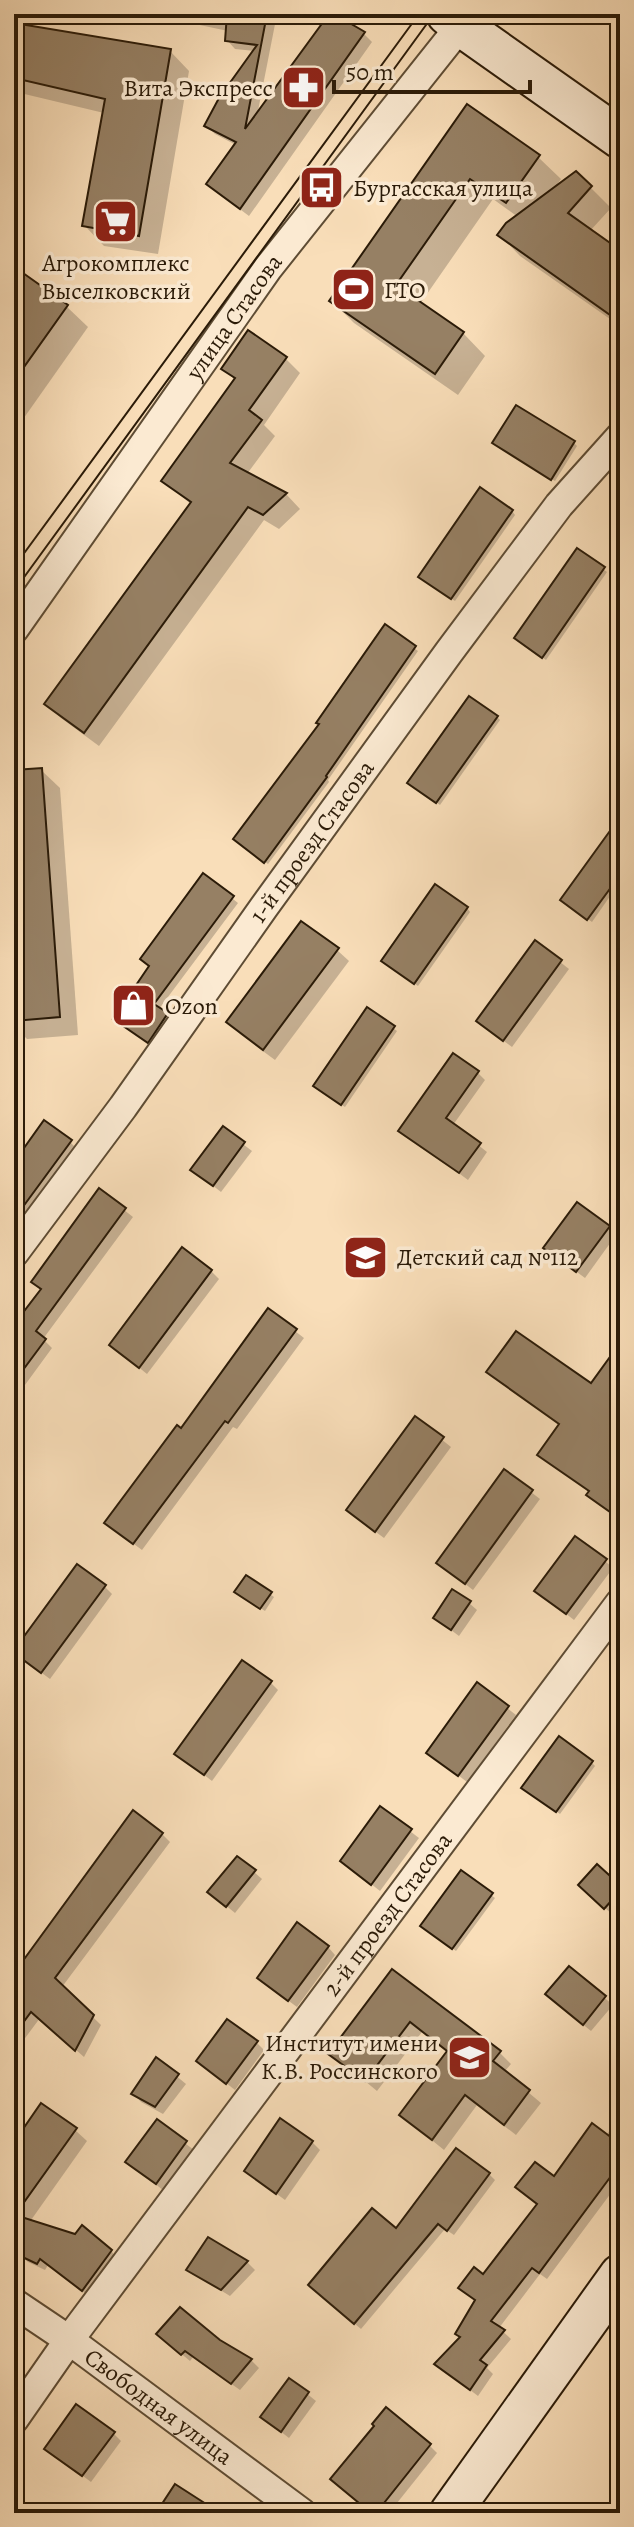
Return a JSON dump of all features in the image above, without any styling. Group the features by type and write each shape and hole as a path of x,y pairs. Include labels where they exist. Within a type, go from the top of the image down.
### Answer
{"street":[{"path":"459,18 620,138"},
{"name":"улица Стасова","path":"14,629 268,268 459,18"},
{"name":"1-й проезд Стасова","path":"14,1253 123,1107 449,652 559,505 620,437"},
{"name":"2-й проезд Стасова","path":"14,2419 69,2340 620,1603"},
{"path":"450,2513 620,2275"},
{"name":"Свободная улица","path":"14,2303 69,2340 302,2513"}],"building":[{"path":"227,14 267,14 245,129 329,14 365,32 240,209 206,184 236,142 204,126 219,98 257,45 225,41"},
{"path":"14,23 171,49 139,236 82,226 105,99 14,78"},
{"path":"467,104 540,155 506,203 470,179 396,285 464,332 435,374 329,301"},
{"path":"576,171 592,186 568,213 620,250 620,322 497,235 506,223"},
{"path":"23,273 68,305 14,381 14,286"},
{"path":"248,330 287,357 249,410 262,420 230,463 287,493 263,515 248,507 84,733 44,704 191,502 161,481 235,378 221,369"},
{"path":"516,405 575,441 551,480 492,443"},
{"path":"480,487 513,510 451,599 418,577"},
{"path":"577,548 605,567 542,658 514,638"},
{"path":"385,624 416,646 264,863 233,839 319,724 316,723"},
{"path":"469,696 498,716 436,803 407,783"},
{"path":"42,768 60,1017 14,1021 14,770"},
{"path":"620,817 620,875 587,920 560,900"},
{"path":"203,873 234,896 154,1004 168,1013 148,1043 113,1019 149,966 140,959"},
{"path":"435,884 468,907 414,984 381,961"},
{"path":"301,921 339,948 263,1050 226,1022"},
{"path":"535,940 562,960 503,1041 476,1021"},
{"path":"367,1007 395,1026 341,1105 313,1086"},
{"path":"453,1053 479,1071 446,1118 481,1143 459,1173 398,1131"},
{"path":"44,1120 72,1140 14,1219 14,1162"},
{"path":"223,1126 245,1142 213,1186 190,1170"},
{"path":"99,1188 126,1208 36,1331 46,1339 14,1382 14,1316 18,1319 41,1289 31,1282"},
{"path":"577,1202 610,1226 576,1272 543,1248"},
{"path":"182,1247 212,1270 139,1368 109,1345"},
{"path":"268,1308 297,1329 133,1544 104,1523 177,1425 181,1428"},
{"path":"516,1331 591,1383 620,1343 620,1519 586,1495 589,1491 537,1455 559,1424 486,1372"},
{"path":"415,1416 444,1437 375,1532 346,1510"},
{"path":"504,1469 533,1490 465,1584 436,1563"},
{"path":"575,1536 607,1559 566,1614 534,1591"},
{"path":"77,1564 106,1585 41,1673 14,1650"},
{"path":"246,1575 272,1592 260,1609 234,1592"},
{"path":"452,1589 471,1601 451,1630 433,1618"},
{"path":"242,1660 272,1681 204,1775 174,1754"},
{"path":"477,1682 509,1706 458,1776 426,1753"},
{"path":"559,1736 593,1761 556,1812 521,1788"},
{"path":"380,1806 412,1829 371,1885 340,1861"},
{"path":"133,1810 163,1833 55,1978 94,2015 75,2051 31,2012 14,2035 14,1973"},
{"path":"237,1856 256,1870 226,1907 207,1892"},
{"path":"597,1864 620,1885 620,1891 604,1909 578,1885"},
{"path":"461,1870 493,1893 452,1949 420,1926"},
{"path":"297,1922 329,1946 288,2001 257,1978"},
{"path":"569,1966 606,1996 583,2025 545,1994"},
{"name":"Институт имени К.В. Россинского","path":"392,1969 501,2051 493,2061 530,2090 504,2125 465,2095 432,2140 399,2115 447,2051 410,2022 365,2081 328,2054"},
{"path":"227,2019 258,2041 226,2084 196,2061"},
{"path":"156,2057 179,2074 155,2107 131,2094"},
{"path":"41,2103 77,2128 15,2215 75,2234 82,2225 112,2250 82,2291 40,2259 37,2264 14,2253 14,2142"},
{"path":"280,2118 313,2141 276,2194 244,2171"},
{"path":"157,2119 187,2141 156,2184 125,2162"},
{"path":"592,2123 620,2144 620,2164 539,2273 532,2268 491,2321 505,2330 480,2360 487,2365 470,2390 434,2364 460,2337 455,2334 475,2300 458,2288 474,2267 483,2274 537,2204 515,2187 535,2162 554,2176"},
{"path":"456,2148 490,2173 447,2231 438,2224 354,2324 308,2285 372,2208 396,2228"},
{"path":"208,2237 248,2261 221,2290 186,2270"},
{"path":"180,2307 220,2340 252,2359 231,2384 185,2351 181,2355 156,2334"},
{"path":"289,2378 309,2392 281,2432 260,2417"},
{"path":"76,2404 115,2432 82,2476 44,2449"},
{"path":"386,2407 431,2444 376,2513 371,2513 330,2479"},
{"path":"175,2484 220,2513 156,2513"}],"tram line":[{"path":"14,567 419,14"},
{"path":"14,591 434,14"}],"place":[{"name":"Вита Экспресс","path":"304,88"},
{"name":"Бургасская улица","path":"322,188"},
{"name":"Агрокомплекс Выселковский","path":"116,221"},
{"name":"ГТО","path":"353,290"},
{"name":"Ozon","path":"134,1006"},
{"name":"Детский сад №112","path":"366,1257"},
{"name":"Институт имени К.В. Россинского","path":"469,2057"}]}
